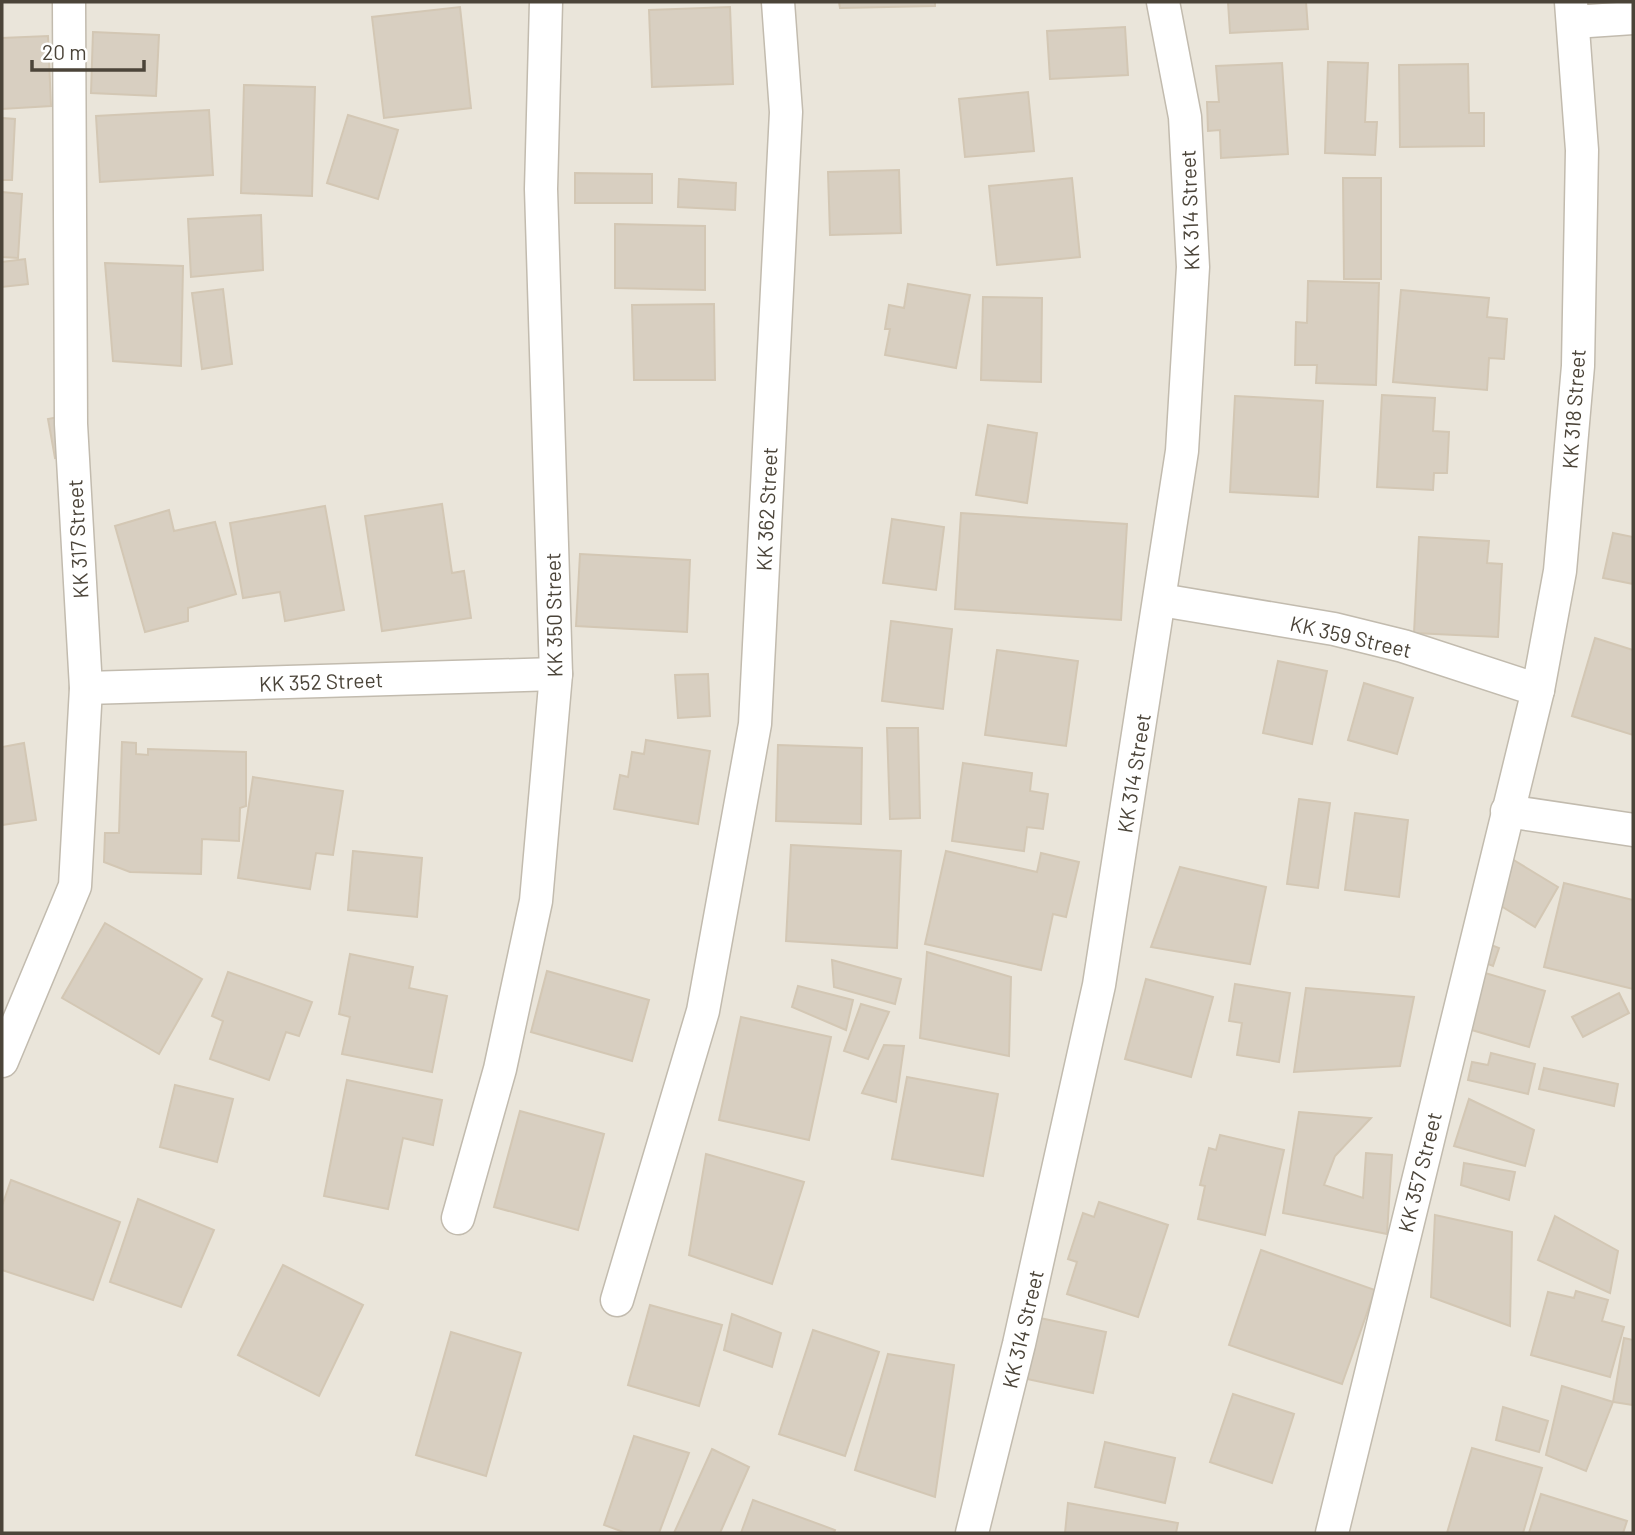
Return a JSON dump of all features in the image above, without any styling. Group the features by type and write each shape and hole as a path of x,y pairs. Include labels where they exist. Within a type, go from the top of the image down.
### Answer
{"street":[{"name":"KK 317 Street","path":"2,1061 75,886 86,688 71,424 69,2"},
{"name":"KK 350 Street","path":"458,1218 500,1069 536,901 555,674 541,189 546,2"},
{"name":"KK 362 Street","path":"617,1300 703,1011 755,724 786,112 778,2"},
{"name":"KK 314 Street","path":"972,1533 1019,1344 1098,985 1161,600 1182,452 1193,267 1185,117 1163,2"},
{"path":"1572,12 1633,18"},
{"name":"KK 318 Street","path":"1507,811 1538,690 1560,571 1578,366 1582,150 1572,12"},
{"name":"KK 359 Street","path":"1161,600 1346,632 1403,646 1538,690"},
{"name":"KK 352 Street","path":"86,688 555,674"},
{"path":"1507,811 1633,830"},
{"name":"KK 357 Street","path":"1332,1533 1507,811"}],"shaded area":[{"path":"2,2 1633,2 1633,1533 2,1533"}],"building":[{"path":"839,2 935,2 935,6 840,8"},
{"path":"1228,2 1306,2 1308,29 1230,33"},
{"path":"460,7 471,108 384,118 372,17"},
{"path":"730,7 733,84 652,87 649,10"},
{"path":"1125,27 1128,75 1050,79 1047,31"},
{"path":"93,32 159,35 156,96 91,93"},
{"path":"48,36 51,106 2,109 2,38"},
{"path":"1328,62 1368,63 1365,122 1377,122 1375,155 1325,153"},
{"path":"1282,63 1288,154 1221,158 1220,130 1208,131 1207,102 1219,102 1216,66"},
{"path":"1468,64 1469,113 1484,113 1484,146 1400,147 1399,65"},
{"path":"244,85 315,87 312,196 241,193"},
{"path":"1028,92 1034,151 965,157 959,99"},
{"path":"209,110 213,175 100,182 96,116"},
{"path":"348,115 398,130 378,199 327,183"},
{"path":"2,118 15,119 12,180 2,180"},
{"path":"899,170 901,233 830,235 828,172"},
{"path":"575,173 652,174 652,203 575,203"},
{"path":"1072,178 1080,257 997,265 989,186"},
{"path":"1343,178 1381,178 1381,279 1344,279"},
{"path":"679,179 736,183 735,210 678,207"},
{"path":"2,192 22,194 18,258 2,257"},
{"path":"261,215 263,270 191,277 188,219"},
{"path":"615,224 705,226 705,290 615,288"},
{"path":"25,259 28,284 2,287 2,262"},
{"path":"105,263 183,266 181,366 113,361"},
{"path":"1308,281 1379,283 1376,385 1316,383 1317,365 1295,365 1296,322 1307,323"},
{"path":"908,284 970,295 956,368 885,355 890,329 885,329 889,305 904,308"},
{"path":"223,289 232,364 202,369 192,293"},
{"path":"1401,290 1489,298 1487,317 1507,319 1504,359 1489,358 1487,390 1393,382"},
{"path":"983,297 1042,298 1041,382 981,380"},
{"path":"714,304 715,380 634,380 632,305"},
{"path":"1382,395 1435,398 1433,431 1449,432 1447,473 1434,473 1433,490 1377,487"},
{"path":"1235,396 1323,401 1318,497 1230,492"},
{"path":"69,415 77,453 55,458 48,419"},
{"path":"988,425 1037,433 1027,503 976,495"},
{"path":"442,504 452,573 464,571 471,618 382,631 365,516"},
{"path":"325,506 344,610 285,621 280,592 243,598 230,523"},
{"path":"169,510 174,531 215,522 236,594 188,608 188,621 145,632 115,526"},
{"path":"961,513 1127,524 1121,620 955,609"},
{"path":"892,519 944,527 936,590 883,583"},
{"path":"1613,533 1633,537 1633,584 1603,578"},
{"path":"1419,537 1489,541 1487,563 1502,564 1498,637 1414,633"},
{"path":"580,554 690,560 687,632 576,626"},
{"path":"891,621 952,629 943,709 882,701"},
{"path":"1595,638 1633,650 1633,735 1572,716"},
{"path":"997,650 1078,661 1066,746 985,735"},
{"path":"1278,661 1327,671 1312,744 1263,733"},
{"path":"708,674 710,716 678,718 675,675"},
{"path":"1364,683 1413,698 1397,754 1348,740"},
{"path":"887,728 918,728 920,818 890,819"},
{"path":"646,740 710,751 698,824 614,809 620,775 628,777 632,752 644,754"},
{"path":"122,742 136,743 136,754 148,755 148,749 246,752 246,806 240,808 239,841 202,839 201,874 130,872 104,862 105,833 119,833"},
{"path":"24,743 36,820 2,825 2,747"},
{"path":"778,745 862,748 861,824 776,821"},
{"path":"963,763 1032,773 1030,791 1048,794 1043,829 1027,827 1024,851 952,841"},
{"path":"253,777 343,791 333,855 316,853 310,889 238,878"},
{"path":"1299,799 1330,803 1318,888 1287,884"},
{"path":"1355,813 1408,820 1399,897 1345,890"},
{"path":"791,845 901,851 897,948 786,941"},
{"path":"353,851 422,858 417,917 348,910"},
{"path":"946,851 1037,872 1041,853 1079,862 1066,917 1053,914 1041,970 925,944"},
{"path":"1512,859 1558,887 1535,927 1488,898"},
{"path":"1180,867 1266,887 1250,964 1151,947"},
{"path":"1564,883 1633,900 1633,989 1544,967"},
{"path":"105,923 202,979 159,1054 62,998"},
{"path":"1471,937 1499,948 1493,966 1465,955"},
{"path":"927,952 1011,977 1009,1056 920,1038"},
{"path":"350,954 413,967 409,988 447,996 432,1072 342,1054 350,1017 339,1014"},
{"path":"832,960 901,979 895,1004 834,987"},
{"path":"1472,969 1545,991 1529,1047 1455,1025"},
{"path":"547,971 649,1000 632,1061 531,1032"},
{"path":"228,972 312,1002 299,1036 286,1032 269,1080 210,1059 223,1021 212,1016"},
{"path":"1146,979 1213,997 1191,1077 1125,1059"},
{"path":"1235,984 1290,993 1279,1062 1237,1055 1242,1023 1229,1021"},
{"path":"798,986 853,1000 846,1030 792,1007"},
{"path":"1306,988 1414,997 1400,1066 1294,1072"},
{"path":"1619,993 1629,1013 1583,1037 1572,1017"},
{"path":"861,1004 889,1012 868,1059 844,1051"},
{"path":"741,1017 831,1037 809,1140 719,1120"},
{"path":"884,1045 904,1046 896,1102 862,1093"},
{"path":"1491,1053 1535,1064 1528,1094 1468,1080 1472,1062 1488,1065"},
{"path":"1544,1068 1618,1084 1614,1106 1539,1089"},
{"path":"907,1077 998,1094 983,1176 892,1159"},
{"path":"347,1080 442,1100 433,1145 403,1138 388,1209 324,1196"},
{"path":"175,1085 233,1099 217,1162 160,1147"},
{"path":"1469,1099 1534,1130 1525,1166 1454,1146"},
{"path":"520,1111 604,1134 578,1230 494,1207"},
{"path":"1299,1112 1371,1118 1335,1156 1324,1185 1363,1198 1366,1153 1392,1155 1387,1234 1283,1213"},
{"path":"1220,1135 1284,1150 1265,1235 1198,1219 1205,1186 1200,1185 1209,1148 1216,1150"},
{"path":"706,1154 804,1182 772,1284 689,1255"},
{"path":"1464,1163 1515,1172 1509,1200 1461,1185"},
{"path":"11,1180 120,1222 93,1300 2,1270 2,1206"},
{"path":"138,1199 214,1230 181,1307 110,1282"},
{"path":"1099,1202 1168,1225 1138,1317 1067,1294 1077,1262 1068,1259 1083,1213 1094,1217"},
{"path":"1435,1215 1512,1232 1510,1326 1431,1297"},
{"path":"1555,1216 1618,1251 1610,1293 1538,1260"},
{"path":"1261,1250 1375,1290 1342,1384 1229,1345"},
{"path":"283,1265 363,1305 319,1396 238,1355"},
{"path":"1576,1291 1608,1300 1602,1321 1624,1327 1610,1377 1531,1355 1548,1292 1574,1298"},
{"path":"650,1305 722,1325 699,1406 628,1385"},
{"path":"732,1314 781,1333 772,1367 724,1350"},
{"path":"1040,1318 1106,1332 1093,1393 1027,1379"},
{"path":"813,1330 879,1352 845,1456 779,1434"},
{"path":"451,1332 521,1353 486,1476 416,1455"},
{"path":"1624,1338 1633,1340 1633,1405 1613,1402"},
{"path":"888,1354 954,1365 935,1497 855,1470"},
{"path":"1562,1386 1613,1402 1586,1471 1546,1455"},
{"path":"1233,1394 1294,1414 1272,1483 1210,1462"},
{"path":"1503,1407 1548,1421 1539,1452 1496,1440"},
{"path":"634,1436 689,1453 659,1533 626,1533 604,1525"},
{"path":"1105,1442 1175,1458 1165,1503 1095,1487"},
{"path":"1472,1448 1542,1468 1523,1533 1447,1533"},
{"path":"712,1449 749,1467 720,1533 674,1533"},
{"path":"1541,1494 1627,1521 1623,1533 1529,1533"},
{"path":"753,1500 835,1530 834,1533 741,1533"},
{"path":"1068,1503 1178,1523 1176,1533 1065,1533"}]}
